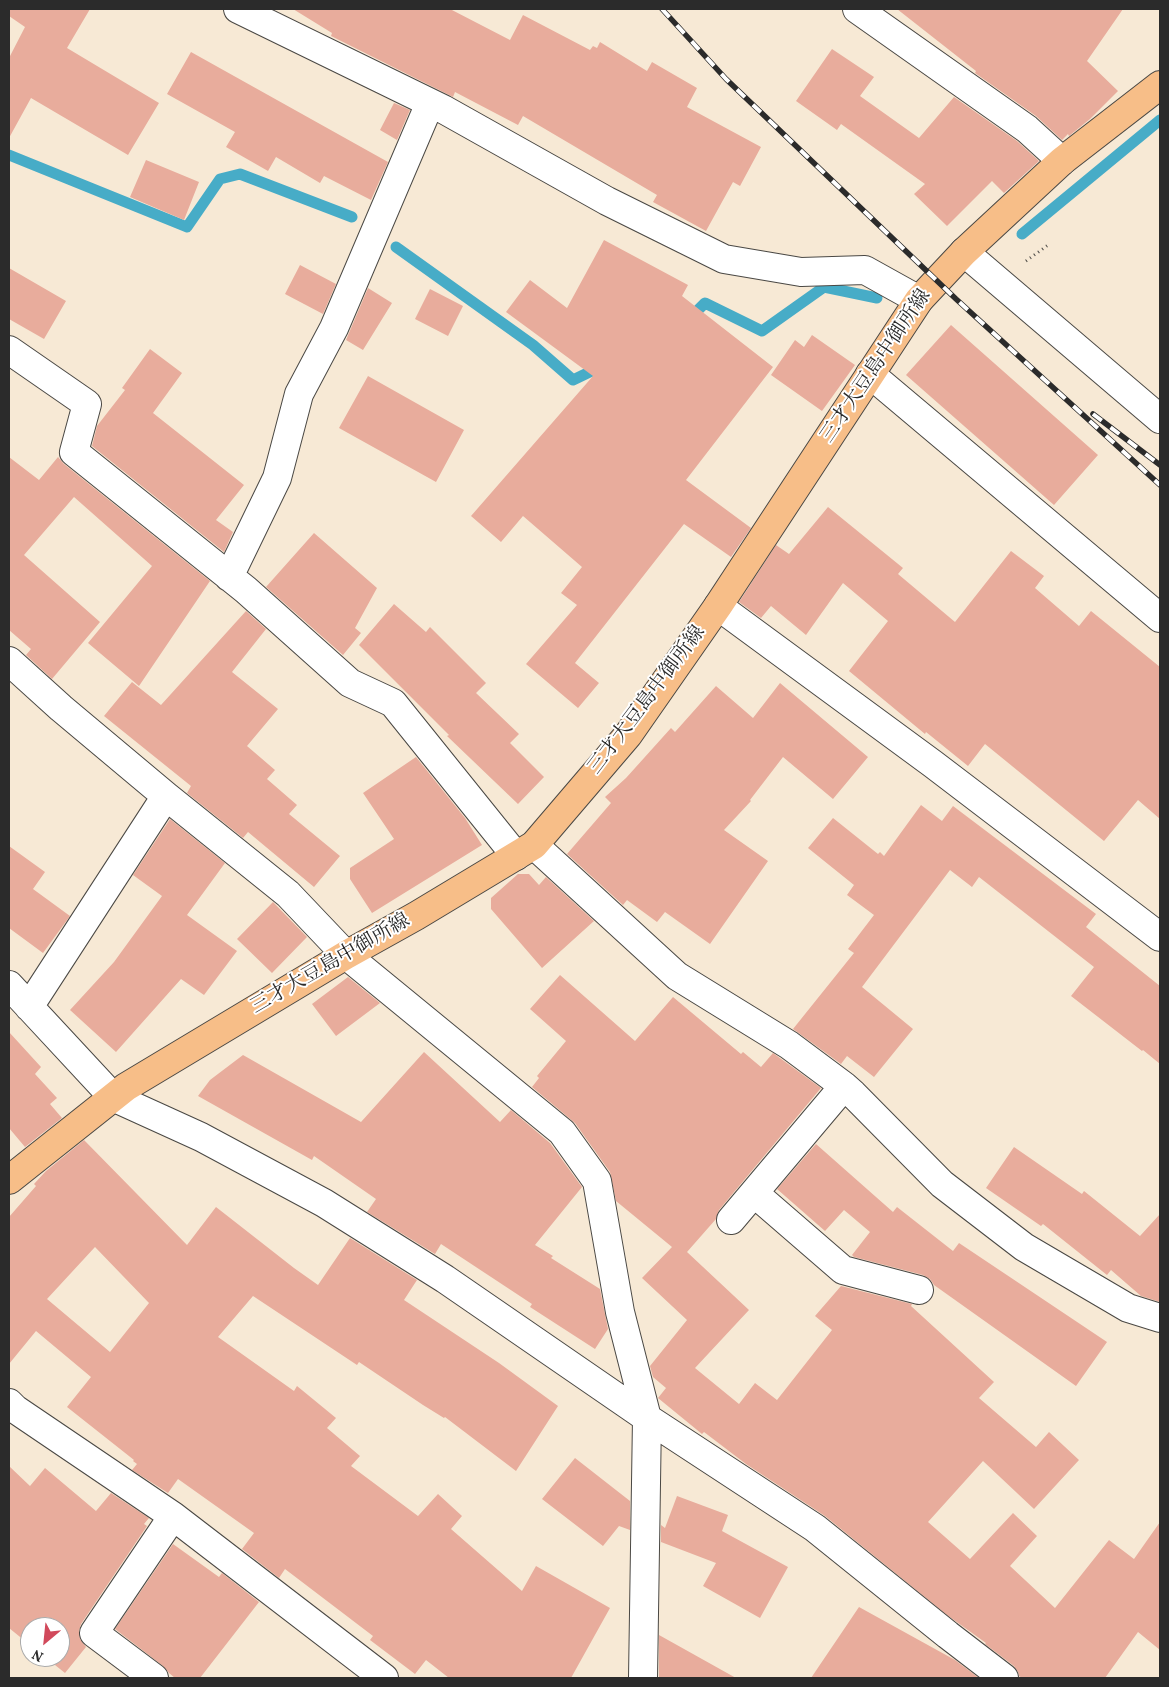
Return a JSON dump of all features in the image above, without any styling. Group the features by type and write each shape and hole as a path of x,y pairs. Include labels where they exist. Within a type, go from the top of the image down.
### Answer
{"main road":[{"name":"三才大豆島中御所線","path":"9,1180 126,1087 346,955 525,851 628,735 718,606 919,300 964,252 1062,161 1160,85"}],"street":[{"path":"238,9 430,103 607,201 724,258 801,272 865,270 919,300"},
{"path":"857,9 1027,129 1062,161"},
{"path":"229,577 277,478 299,394 334,328 430,103"},
{"path":"964,252 1160,419"},
{"path":"9,350 87,404 74,452 246,590 350,683 393,703 525,851 677,976 789,1045 844,1086 942,1184 1024,1247 1128,1308 1160,1318"},
{"path":"870,374 1160,618"},
{"path":"718,606 933,764 1160,937"},
{"path":"9,661 61,708 166,796 288,894 346,955 562,1132 597,1182 620,1312 647,1418 643,1678"},
{"path":"29,1007 166,796"},
{"path":"9,984 113,1097 201,1137 324,1202 445,1280 647,1418 815,1528 1004,1678"},
{"path":"732,1220 844,1086"},
{"path":"754,1193 843,1270 919,1290"},
{"path":"9,1403 15,1410 173,1516 384,1678"},
{"path":"154,1678 94,1633 173,1516"}],"building":[{"path":"9,9 90,9 67,48 159,103 128,155 31,98 9,138 9,58 25,27 9,16"},
{"path":"293,9 450,9 510,40 523,15 590,50 593,46 597,48 600,42 647,71 652,62 697,88 687,107 761,147 740,186 733,182 706,231 653,202 657,195 523,116 518,125 455,92 453,97 331,36 332,33"},
{"path":"897,9 1123,9 1087,61 1118,91 1090,119 1062,140 1036,116 975,73 976,71"},
{"path":"832,49 874,77 860,96 919,138 954,97 1017,141 1039,161 1004,193 992,181 947,226 914,194 925,184 841,124 837,130 796,101"},
{"path":"191,52 388,162 371,200 324,176 320,183 276,157 268,171 226,147 235,132 167,94"},
{"path":"394,103 410,110 397,140 380,130"},
{"path":"146,160 199,182 184,220 130,197"},
{"path":"604,240 688,285 682,296 773,367 686,480 751,528 731,557 684,524 575,663 599,683 578,708 526,664 577,605 561,593 582,567 523,516 501,542 471,516 593,376 506,312 530,280 567,308"},
{"path":"300,265 336,284 323,314 285,294"},
{"path":"9,268 66,301 44,339 9,319"},
{"path":"368,288 392,303 363,350 346,340"},
{"path":"430,289 463,306 448,336 415,319"},
{"path":"951,325 1098,455 1054,505 906,375"},
{"path":"812,335 855,365 822,411 771,375 795,340 804,347"},
{"path":"150,349 182,373 153,413 244,485 216,520 233,532 224,552 92,446 97,426 125,390 122,388"},
{"path":"368,376 464,430 436,482 339,428"},
{"path":"9,457 39,480 58,457 64,464 210,581 139,686 88,643 152,566 74,497 24,555 100,622 52,679 26,655 31,649 9,630"},
{"path":"828,507 903,568 898,574 955,622 1011,551 1044,576 1035,588 1079,626 1091,611 1160,667 1160,819 1138,800 1104,841 985,744 968,766 926,732 925,734 849,671 888,621 843,583 806,635 771,606 761,618 739,602 776,545 789,554"},
{"path":"314,533 377,588 355,628 361,633 343,655 266,587"},
{"path":"394,604 426,632 430,627 486,683 476,693 519,734 510,743 544,777 518,804 447,736 449,735 359,645"},
{"path":"246,611 266,629 232,672 278,709 247,746 275,770 267,779 297,805 289,814 340,856 314,887 248,832 243,838 187,793 191,786 104,716 132,682 161,705"},
{"path":"780,683 868,757 833,799 783,757 751,801 724,830 768,861 710,944 665,912 657,922 627,900 623,905 567,854 611,803 605,797 626,778 671,728 675,732 716,686 753,718"},
{"path":"416,757 465,818 482,845 372,913 350,879 350,868 394,839 363,793"},
{"path":"921,805 942,821 953,806 1096,914 1086,927 1160,986 1160,1064 1071,996 1094,967 979,877 972,887 950,870 862,987 913,1029 874,1077 847,1056 841,1064 793,1029 854,953 848,949 874,915 847,895 854,885 808,848 833,818 878,854 880,852 884,856"},
{"path":"170,819 225,863 187,915 237,951 204,995 181,979 116,1052 70,1010 114,962 162,896 133,875"},
{"path":"9,846 45,872 33,889 70,916 43,953 9,928"},
{"path":"518,874 529,874 539,885 546,877 594,921 542,968 491,909 491,898"},
{"path":"273,902 307,937 272,973 237,939"},
{"path":"560,975 635,1041 673,997 741,1054 743,1052 761,1067 773,1053 821,1088 719,1210 716,1219 687,1252 749,1310 695,1368 739,1404 755,1383 777,1400 832,1330 815,1316 841,1286 912,1304 911,1306 994,1382 979,1398 1036,1447 1049,1432 1079,1460 1034,1509 983,1461 928,1522 970,1559 1013,1513 1037,1536 1010,1566 1055,1608 1109,1540 1134,1559 1160,1522 1160,1650 1138,1632 1105,1678 1022,1678 1014,1666 947,1615 825,1516 746,1464 704,1432 702,1434 658,1398 666,1388 653,1377 650,1366 687,1320 642,1278 672,1247 616,1201 610,1172 575,1123 532,1087 539,1078 537,1076 566,1041 530,1009"},
{"path":"348,977 380,1003 336,1036 312,1004"},
{"path":"9,1032 41,1067 35,1074 57,1098 50,1104 62,1118 25,1147 9,1128"},
{"path":"424,1052 500,1122 511,1110 550,1143 582,1187 535,1245 553,1256 551,1258 600,1289 608,1329 595,1349 530,1307 532,1304 441,1244 435,1254 367,1212 376,1199 314,1156 312,1160 198,1096 210,1080 243,1055 361,1122"},
{"path":"84,1140 187,1245 216,1207 318,1285 350,1238 417,1280 404,1300 499,1363 558,1406 516,1471 445,1417 423,1405 359,1362 357,1365 253,1296 218,1337 294,1391 297,1386 336,1418 327,1428 360,1456 351,1466 418,1516 438,1494 462,1516 451,1529 522,1591 536,1566 610,1608 571,1678 449,1678 426,1660 415,1674 370,1640 373,1636 285,1569 279,1578 242,1549 254,1533 178,1479 168,1493 132,1470 137,1464 134,1460 67,1407 91,1377 36,1331 9,1364 9,1217 36,1186 34,1184 46,1171","holes":["95,1247 149,1303 110,1352 47,1299"]},
{"path":"816,1144 893,1212 897,1207 953,1251 959,1243 1107,1342 1076,1386 934,1285 930,1279 923,1275 854,1257 852,1255 870,1232 844,1210 825,1231 777,1189"},
{"path":"1014,1147 1082,1194 1084,1191 1140,1236 1160,1214 1160,1302 1141,1296 1111,1270 1107,1275 1043,1224 1041,1226 986,1188"},
{"path":"575,1458 630,1501 630,1530 619,1526 603,1546 542,1499"},
{"path":"9,1466 30,1486 45,1468 96,1511 111,1493 149,1518 144,1524 147,1526 81,1624 79,1631 80,1639 86,1647 70,1667 70,1617 20,1617 20,1637 9,1628"},
{"path":"677,1496 728,1515 722,1531 788,1567 760,1618 703,1586 716,1563 661,1542 661,1525 665,1528"},
{"path":"173,1544 219,1577 222,1573 259,1602 200,1678 175,1678 163,1666 115,1629"},
{"path":"859,1607 955,1660 979,1678 811,1678"},
{"path":"659,1635 736,1678 659,1678"},
{"path":"58,1667 70,1667 65,1673"}],"waterway":[{"path":"1022,234 1160,120"},
{"path":"9,155 187,227 220,179 240,174 352,217"},
{"path":"396,247 533,345 573,380 600,367"},
{"path":"689,319 705,303 762,331 824,287 877,298"}],"railway":[{"path":"662,9 726,79 956,299 1160,485"},
{"path":"1093,414 1160,465"}]}
